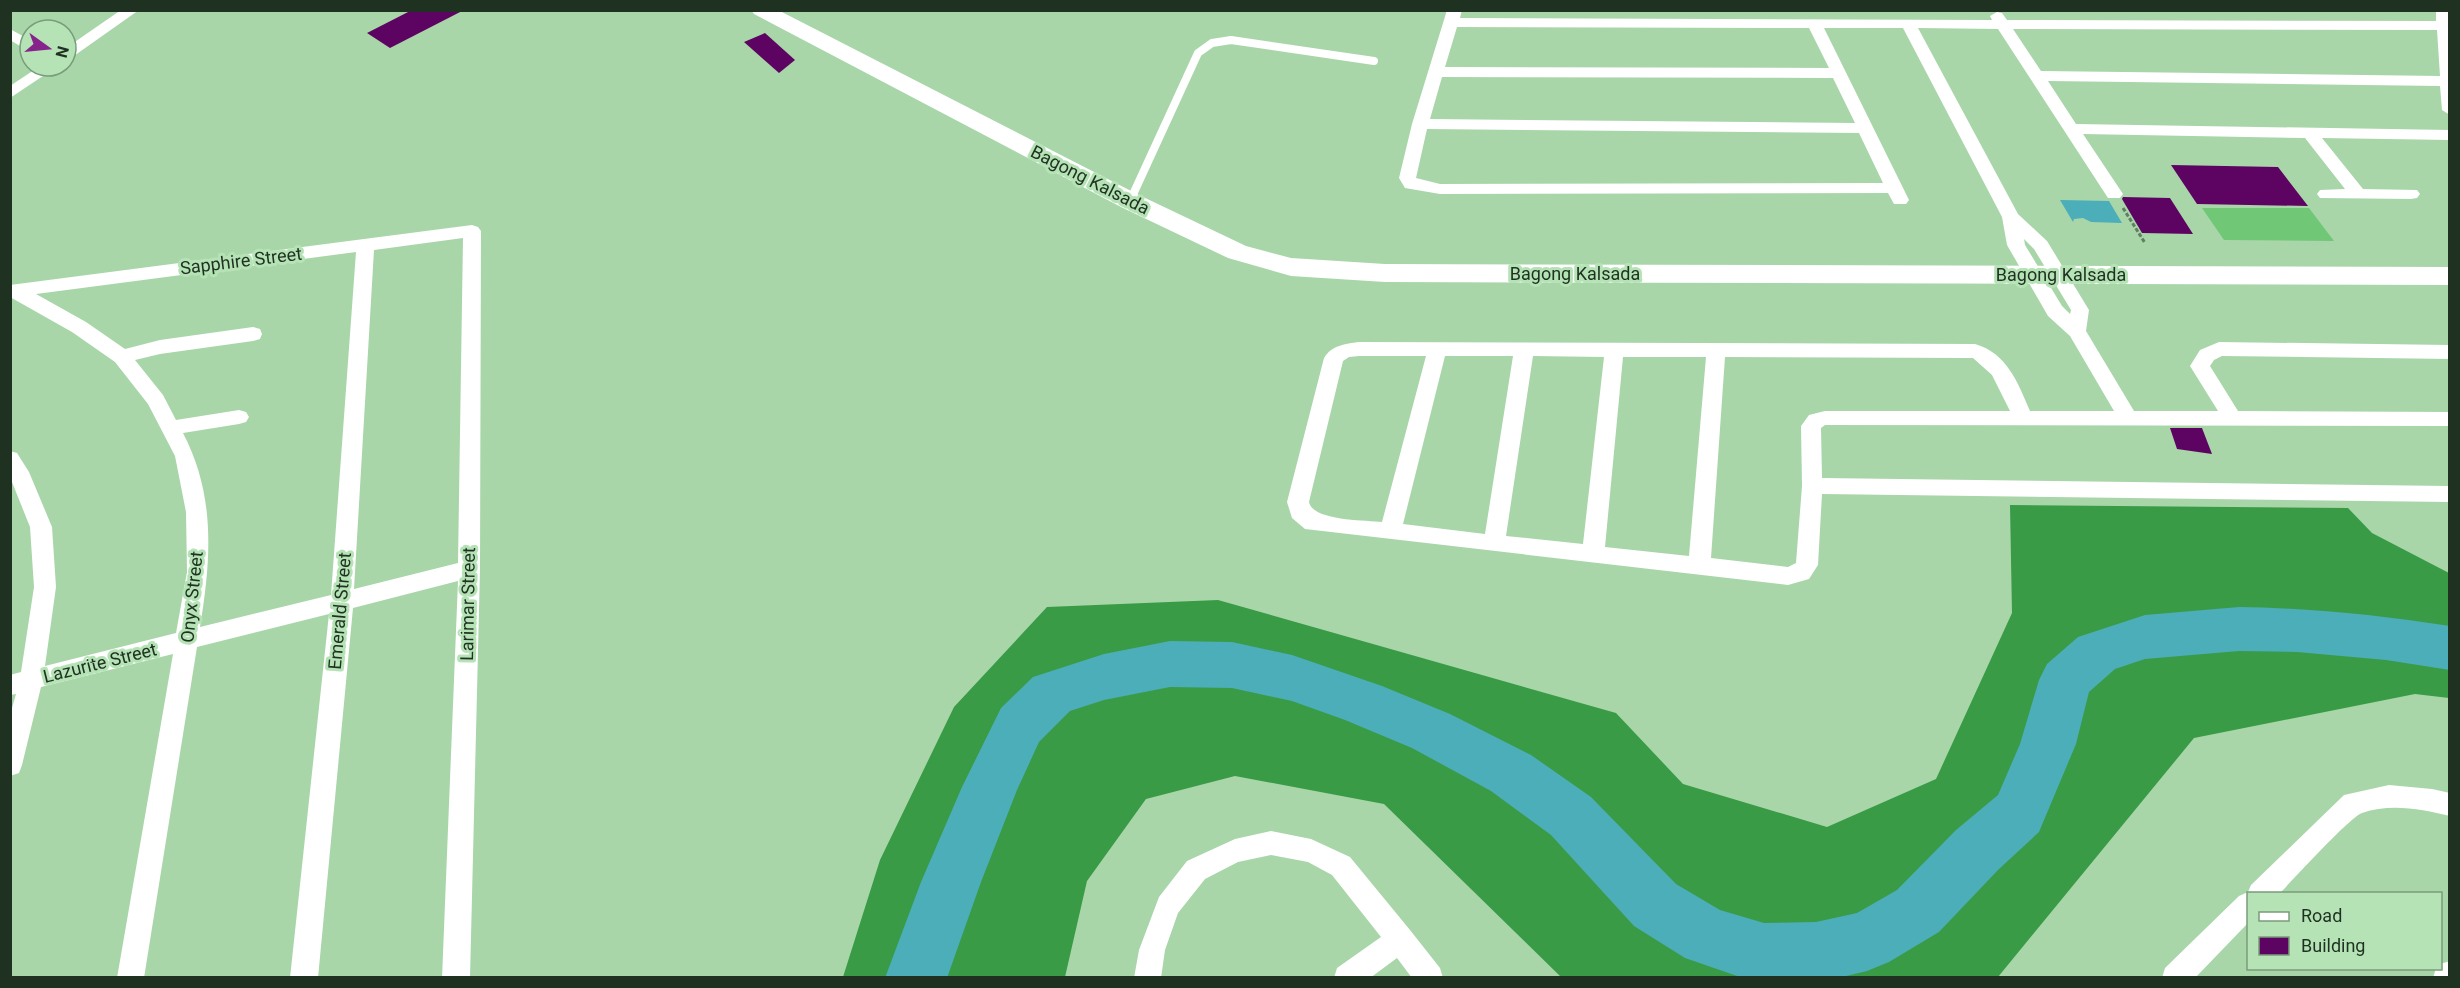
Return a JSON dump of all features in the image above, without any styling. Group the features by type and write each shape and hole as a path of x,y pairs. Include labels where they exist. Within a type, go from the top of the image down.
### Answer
{"street":[{"name":"Bagong Kalsada","path":"761,10 1130,201 1237,252 1291,267 1384,273 2450,276"},
{"path":"78,46 122,13"},
{"path":"1815,24 1897,194 1422,187 1411,184 1407,178 1420,124 1453,16 1815,24 1908,24 1998,17 2443,18 2450,110"},
{"path":"1998,17 2114,194"},
{"path":"1908,24 2011,217 2016,245 2055,311 2078,331 2128,417"},
{"path":"1435,72 1839,73"},
{"path":"2036,76 2447,81"},
{"path":"10,93 32,78"},
{"path":"1420,124 1865,128"},
{"path":"2072,129 2450,135"},
{"path":"2308,131 2358,194"},
{"path":"2326,194 2411,194"},
{"path":"2011,217 2041,245 2060,275 2080,310 2078,331"},
{"name":"Sapphire Street","path":"13,291 472,231"},
{"name":"Larimar Street","path":"456,978 469,569 472,231"},
{"name":"Emerald Street","path":"304,978 342,602 365,245"},
{"name":"Onyx Street","path":"13,291 79,327 122,357 156,400 185,456 197,512 198,572 130,978"},
{"path":"122,357 160,347 253,334"},
{"path":"2024,419 1994,362 1986,354 1975,351 1359,349 1344,351 1334,358 1298,502 1300,512 1313,523 1788,576 1801,573 1808,565 1812,426 1816,420 1825,418 2024,419 2128,417 2450,419"},
{"path":"1390,532 1437,349"},
{"path":"2232,417 2200,366 2207,355 2219,349 2450,352"},
{"path":"1494,543 1524,350"},
{"path":"1593,554 1614,350"},
{"path":"1699,566 1716,351"},
{"path":"170,428 239,417"},
{"path":"10,459 22,478 41,527 45,587 21,683 10,765"},
{"path":"1812,486 2450,494"},
{"name":"Lazurite Street","path":"21,683 469,569"},
{"path":"2262,892 2353,802 2389,796 2432,800 2450,805"},
{"path":"1148,978 1152,951 1168,906 1196,870 1235,851 1271,843 1311,851 1341,866 1430,978"},
{"path":"2175,978 2247,906"},
{"path":"1347,978 1401,939"},
{"path":"2446,978 2450,974"}],"lane":[{"path":"1130,201 1198,53 1212,43 1230,40 1374,61"}],"path":[{"path":"2114,194 2145,243"}],"green space":[{"path":"2202,208 2309,208 2334,241 2224,240"},
{"path":"2010,505 2348,508 2372,533 2449,573 2449,698 2415,694 2194,738 1998,977 1561,977 1384,804 1235,776 1146,799 1087,881 1065,977 843,977 880,860 954,707 1047,607 1218,600 1616,713 1683,784 1827,827 1936,779 2012,613"}],"water":[{"path":"2060,200 2109,201 2122,223 2091,222 2083,218 2074,219 2073,222"}],"building":[{"path":"412,10 464,10 390,48 367,33"},
{"path":"765,33 795,60 779,73 744,42"},
{"path":"2171,165 2278,167 2308,206 2197,204"},
{"path":"2123,197 2170,198 2193,234 2142,233 2122,199"},
{"path":"2170,428 2202,428 2212,454 2177,449"}],"waterway":[{"path":"916,978 951,882 990,787 1020,725 1052,694 1104,677 1170,664 1232,665 1292,678 1363,703 1431,731 1511,773 1571,816 1655,905 1707,937 1764,953 1816,952 1867,941 1918,911 1977,850 2019,813 2048,744 2066,680 2097,653 2145,637 2239,629 2297,630 2386,638 2450,648"}]}
